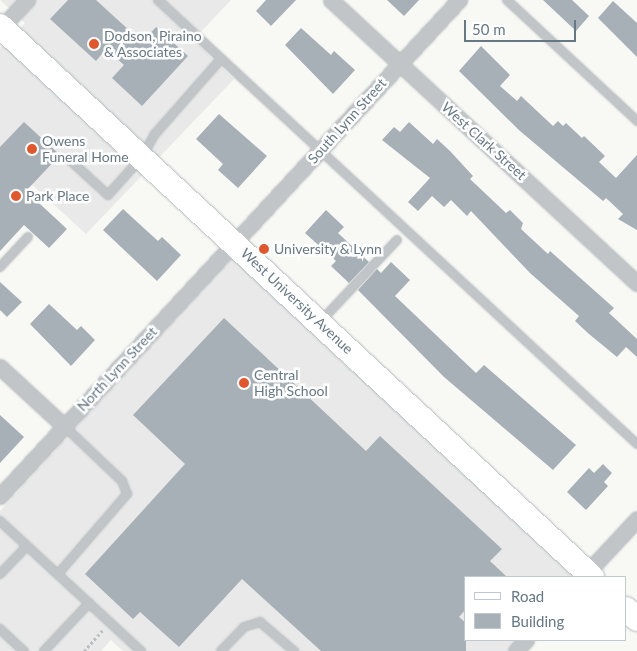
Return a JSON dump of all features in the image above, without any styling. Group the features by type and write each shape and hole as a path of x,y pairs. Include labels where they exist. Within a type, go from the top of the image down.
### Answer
{"main road":[{"name":"West University Avenue","path":"1,27 320,322 588,576"},
{"path":"627,609 637,619"}],"street":[{"path":"1,27 27,0"},
{"name":"West Clark Street","path":"331,0 637,282"},
{"name":"South Lynn Street","path":"234,242 459,0"},
{"name":"North Lynn Street","path":"0,496 234,242"},
{"path":"0,367 64,426"},
{"path":"588,576 637,519"},
{"path":"516,651 525,641"}],"lane":[{"path":"158,0 637,444"},
{"path":"507,0 637,121"},
{"path":"70,161 108,195 142,157 155,134 221,59"},
{"path":"0,267 28,237"},
{"path":"320,322 397,240"},
{"path":"58,574 122,504 126,494 122,480 64,426"},
{"path":"0,521 141,651"},
{"path":"0,574 27,546"},
{"path":"44,651 89,603"},
{"path":"221,651 244,626 260,622 294,651"},
{"path":"0,629 24,651"}],"path":[{"path":"84,651 104,629"}],"shaded area":[{"path":"0,0 231,0 193,40 234,79 86,234 0,155 0,48 25,23"},
{"name":"Central High School","path":"234,255 576,576 464,576 464,641 518,641 508,651 123,651 111,640 101,651 0,651 0,511"}],"building":[{"path":"68,0 96,0 142,42 156,27 188,56 142,106 112,78 124,65 106,49 96,61 50,19"},
{"path":"266,0 296,0 271,26 256,11"},
{"path":"387,0 419,0 404,16"},
{"path":"543,0 572,0 589,16 576,31"},
{"path":"613,1 637,23 637,57 598,18"},
{"path":"301,28 331,55 334,51 355,70 333,94 285,45"},
{"path":"481,46 510,75 500,86 517,101 521,96 553,126 558,121 563,126 566,123 582,138 584,136 605,156 599,162 616,178 637,155 637,230 618,219 623,214 606,198 603,201 520,131 459,71"},
{"path":"219,114 267,156 238,188 218,170 223,164 196,139"},
{"path":"24,122 60,155 26,191 67,229 49,248 24,225 0,251 0,147"},
{"path":"409,122 433,144 437,139 473,176 470,179 506,213 510,210 523,223 521,229 548,254 550,251 614,308 609,313 637,339 637,357 626,347 617,357 589,334 575,321 579,316 530,273 471,211 467,216 451,200 444,207 432,196 418,211 408,202 430,178 382,140 394,127 400,132"},
{"path":"123,209 158,241 162,237 181,255 157,281 103,230"},
{"path":"326,210 344,227 338,233 369,262 349,283 331,266 336,261 305,233"},
{"path":"391,262 410,280 395,296 476,373 484,365 576,445 553,470 444,377 358,290 377,269 381,273"},
{"path":"0,282 22,302 7,317 0,310"},
{"path":"49,304 77,330 81,326 95,340 71,366 30,324"},
{"path":"224,318 366,451 380,436 502,549 490,561 506,576 464,576 464,611 459,617 464,621 466,651 321,651 242,579 179,647 140,612 133,619 85,574 185,464 133,415"},
{"path":"0,415 24,437 0,463"},
{"path":"603,464 612,473 604,482 608,486 586,510 567,492 589,468 594,473"}],"place":[{"name":"Dodson, Piraino & Associates","path":"94,44"},
{"name":"Owens Funeral Home","path":"32,149"},
{"name":"Park Place","path":"16,196"},
{"name":"University & Lynn","path":"264,249"},
{"name":"Central High School","path":"244,383"}]}
